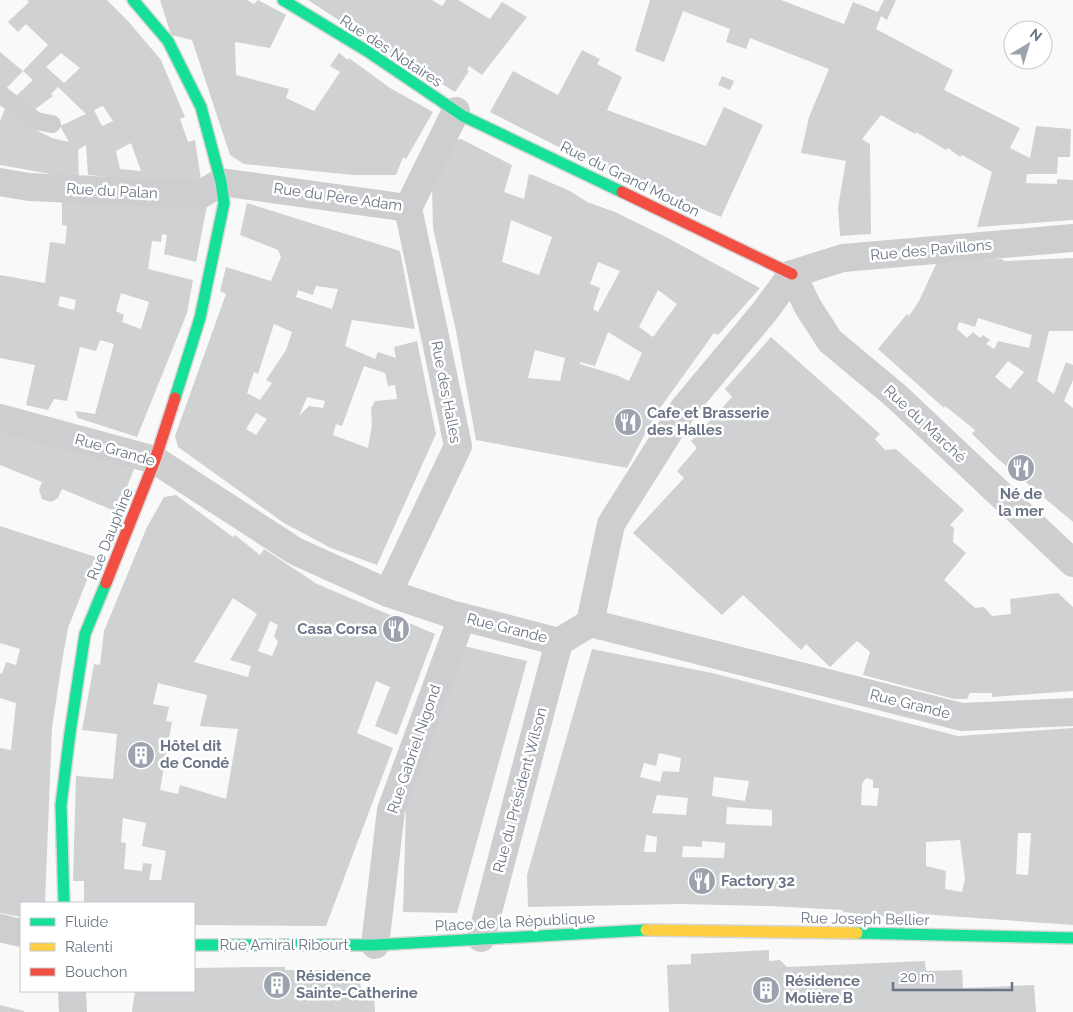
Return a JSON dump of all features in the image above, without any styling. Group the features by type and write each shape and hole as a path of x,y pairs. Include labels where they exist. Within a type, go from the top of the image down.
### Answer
{"street":[{"name":"Rue Dauphine","path":"64,902 62,805 70,733 85,634 155,460 200,318 224,203 221,182 201,107 168,41 134,0"},
{"name":"Rue des Notaires","path":"283,0 367,51 456,111"},
{"name":"Rue du Père Adam","path":"221,182 408,208 456,111"},
{"name":"Rue du Grand Mouton","path":"456,111 792,274"},
{"name":"Rue du Palan","path":"0,182 29,187 200,195 221,182"},
{"name":"Rue des Halles","path":"388,593 458,446 408,208"},
{"name":"Rue des Pavillons","path":"792,274 843,258 1073,238"},
{"path":"590,623 611,524 643,470 684,408 765,311 792,274"},
{"name":"Rue du Marché","path":"792,274 808,307 830,341 896,396 1073,563"},
{"name":"Rue Grande","path":"0,418 155,460 295,551 388,593 456,615 559,642 590,623 962,717 1073,712"},
{"name":"Rue Gabriel Nigond","path":"375,945 391,810 456,615"},
{"name":"Rue du Président Wilson","path":"481,938 559,642"},
{"path":"0,928 20,933"},
{"name":"Place de la République","path":"375,945 657,929"},
{"name":"Rue Joseph Bellier","path":"657,929 1073,938"},
{"name":"Rue Amiral Ribourt","path":"195,945 375,945"},
{"path":"72,992 72,1012"}],"lane":[{"path":"0,94 36,121 52,124"}],"building":[{"path":"27,0 107,0 128,21 161,60 185,117 180,119 188,142 195,140 201,180 175,183 88,175 86,145 78,150 79,179 0,165 0,121 5,109 30,127 52,138 69,142 60,126 86,114 58,87 51,94 53,96 30,113 12,100 33,80 23,71 48,45 26,24 18,32 8,22 29,2","holes":["61,53 80,68 64,83 46,67","103,106 113,121 102,126 94,110","131,143 141,171 120,169 116,151"]},
{"path":"160,0 247,0 254,4 258,0 286,15 270,48 235,42 236,75 289,89 286,98 314,111 340,72 330,66 339,53 348,60 349,58 390,88 433,112 406,159 403,157 396,175 353,175 244,164 230,155 192,40 171,35"},
{"path":"308,0 432,0 442,6 446,0 458,0 490,19 502,2 527,17 482,75 469,66 467,70 469,71 455,92 426,74 424,76"},
{"path":"650,0 781,0 844,24 853,2 878,12 884,0 896,0 887,20 881,16 876,29 953,70 944,90 1020,128 1010,148 1030,158 1036,126 1071,129 1070,157 1058,157 1057,174 1027,174 1026,183 1057,184 1057,179 1073,180 1073,220 977,227 992,172 881,115 862,139 870,144 871,234 840,236 838,207 846,161 801,153 809,117 829,69 750,38 746,49 726,42 730,29 683,11 664,62 635,51"},
{"path":"582,50 600,59 597,64 622,77 607,110 706,146 724,107 763,125 721,217 582,159 490,112 513,71 558,95"},
{"path":"0,52 23,71 3,92 0,90"},
{"path":"722,76 734,81 730,90 718,85"},
{"path":"461,139 512,165 504,192 524,199 529,174 533,175 570,191 587,202 615,212 666,237 760,288 720,333 717,335 714,333 655,415 627,468 476,440 456,331 433,228 432,187 455,140","holes":["511,220 552,237 539,275 502,262","598,262 620,271 598,312 593,309 600,288 590,284","658,290 677,304 653,337 639,327","608,332 642,353 629,381 580,364 580,362 595,366","535,350 565,358 560,381 528,378"]},
{"path":"62,200 148,206 207,206 196,262 164,254 167,235 162,234 161,242 152,241 148,269 193,280 187,313 137,437 78,418 75,411 95,414 114,344 100,340 96,351 80,347 67,401 54,399 48,410 26,405 35,365 0,358 0,275 45,283 50,242 65,244 67,226 62,225","holes":["121,293 149,302 141,329 122,322 124,315 116,311","60,296 76,300 74,310 58,306"]},
{"path":"247,203 400,251 415,329 352,320 345,346 375,359 378,352 396,358 394,347 417,341 436,434 377,565 331,548 284,523 178,447 175,436 226,294 220,291 226,267 271,281 281,257 278,250 240,235","holes":["316,286 338,289 332,309 296,297 298,290 313,295","274,324 292,332 286,350 266,380 272,383 260,400 247,393 254,372 258,374","364,366 385,373 388,386 395,385 397,399 375,401 371,408 372,425 368,448 333,435 336,424 342,426","307,397 325,401 323,408 309,406 299,416","256,413 267,419 256,435 246,429"]},
{"path":"1073,258 1073,331 1049,331 1037,381 1054,394 1066,362 1073,365 1073,380 1064,401 1073,408 1073,522 998,459 972,434 975,430 945,406 944,408 878,349 907,314 909,316 919,301 938,260 1002,259 1004,261","holes":["978,318 1032,335 1029,348 998,341 994,349 986,344 990,340 983,335 980,338 973,332 967,338 957,329 959,322 975,327","1008,361 1024,372 1010,389 995,377"]},
{"path":"771,337 880,434 875,439 885,450 896,449 964,510 950,525 954,528 953,542 966,553 944,580 975,608 984,607 992,616 1011,614 1010,599 1058,593 1073,607 1073,691 992,697 992,693 970,693 967,699 954,699 863,675 870,652 857,641 830,667 806,644 801,650 743,595 722,615 633,533 684,478 677,471 697,448 691,441 732,397 725,389"},
{"path":"0,432 136,464 117,512 62,489 58,498 51,502 42,499 39,490 42,482 0,465"},
{"path":"176,495 233,537 235,535 260,555 264,549 317,584 435,634 397,735 375,726 390,687 376,681 357,733 393,748 326,926 195,925 195,902 84,902 84,881 73,881 76,776 113,779 117,734 82,730 94,664 100,665 104,631 147,527 164,497","holes":["233,598 257,614 230,660 251,666 248,677 194,662","270,621 278,625 274,636 278,642 272,656 258,651","158,683 207,695 200,726 238,729 226,799 180,785 178,794 160,790 172,722 166,721 169,707 153,704","123,818 146,823 142,846 166,851 161,880 149,880 152,864 143,863 142,871 124,869 126,843 121,842"]},
{"path":"0,526 96,557 68,628 52,728 45,902 20,902 20,917 0,913 0,748 11,750 16,703 0,698 0,673 2,674 6,662 16,665 20,649 0,643"},
{"path":"464,646 527,661 457,913 403,912 406,807"},
{"path":"592,649 712,673 958,736 1073,728 1073,925 906,913 906,919 843,912 843,910 769,906 681,904 528,907 527,875","holes":["659,753 681,758 679,772 663,771 660,782 640,777 644,763 656,766","714,777 749,781 745,801 712,796","866,778 873,780 873,788 879,788 877,806 861,805 862,784","657,795 688,798 686,815 652,813","727,807 772,810 772,826 726,824","1018,833 1031,833 1028,875 1016,874","646,835 657,837 656,852 644,852","960,840 965,879 962,892 945,889 946,871 926,866 926,842","702,841 725,843 724,858 682,857 683,846 702,847"]},
{"name":"Résidence Molière B","path":"769,950 769,961 780,960 787,967 925,961 926,971 962,970 963,988 1034,985 1036,1012 669,1012 667,965 691,964 691,954"},
{"name":"Résidence Sainte-Catherine","path":"285,967 285,970 346,970 347,978 360,978 361,991 374,991 375,1012 132,1012 135,992 195,992 195,968"},
{"path":"0,1005 24,1011 24,1012 0,1012"}],"traffic: fast":[{"path":"133,0 168,41 201,107 221,182 224,203 200,318 175,398"},
{"path":"283,0 367,51 463,116 622,192"},
{"path":"64,902 61,805 70,733 85,634 106,583"},
{"path":"195,945 375,945 646,930"},
{"path":"857,933 1073,938"}],"traffic: slow":[{"path":"646,930 857,933"}],"traffic: jam":[{"path":"622,192 792,274"},
{"path":"106,583 155,460 175,398"}],"place":[{"name":"Cafe et Brasserie des Halles","path":"628,422"},
{"name":"Né de la mer","path":"1021,468"},
{"name":"Casa Corsa","path":"396,629"},
{"name":"Hôtel dit de Condé","path":"141,755"},
{"name":"Factory 32","path":"702,881"},
{"name":"Résidence Sainte-Catherine","path":"277,985"},
{"name":"Résidence Molière B","path":"766,990"}]}
